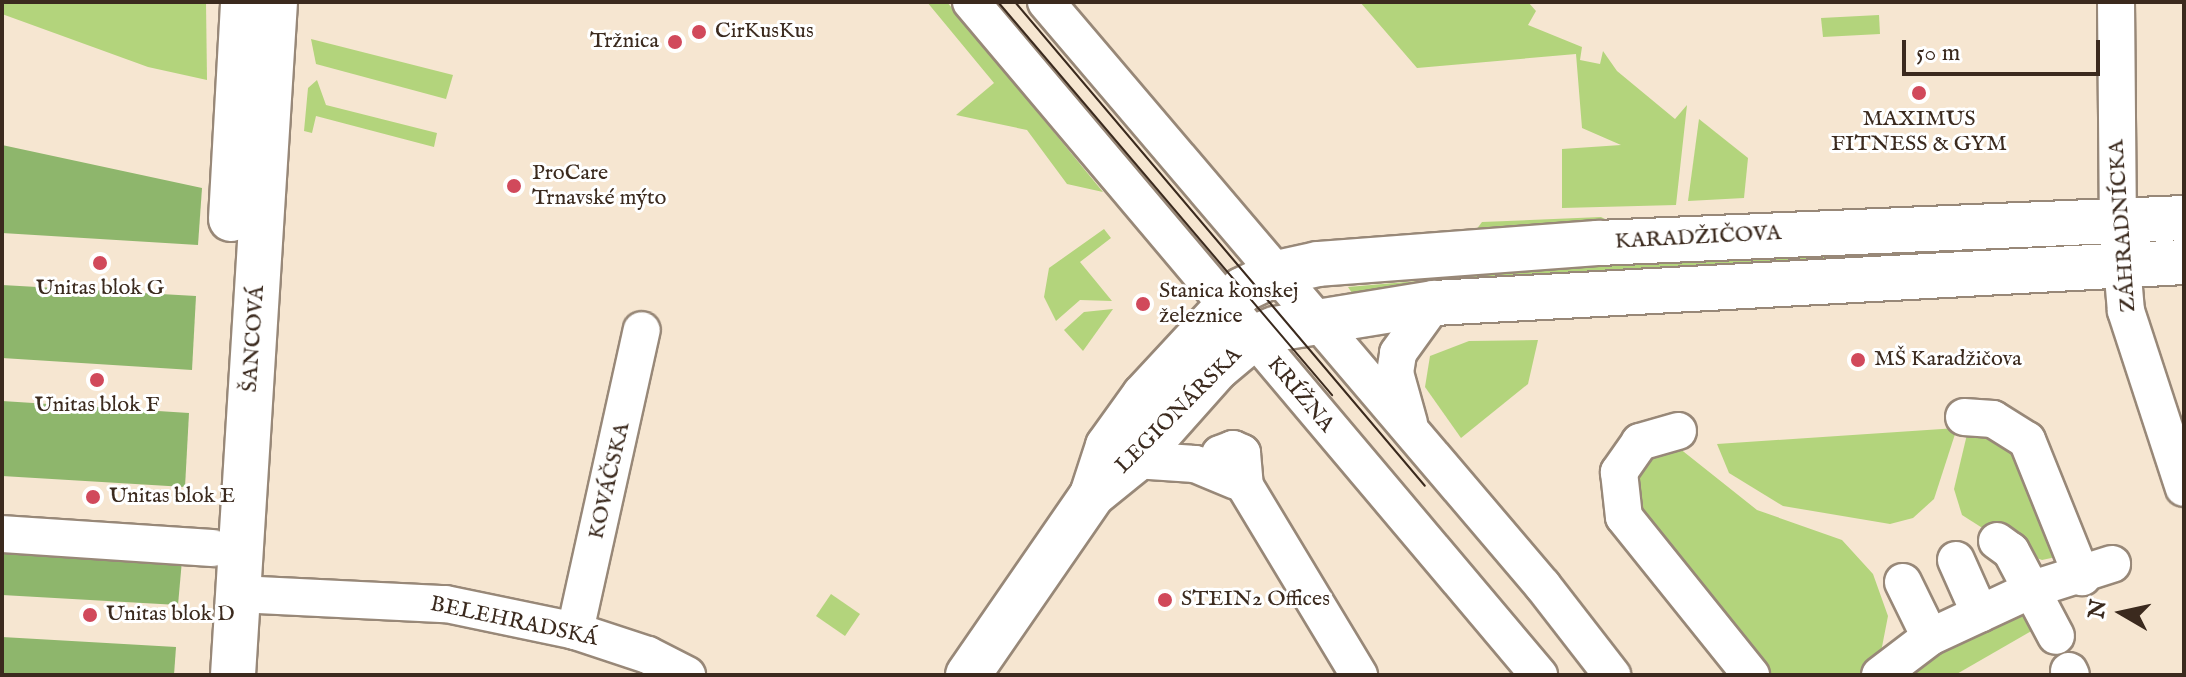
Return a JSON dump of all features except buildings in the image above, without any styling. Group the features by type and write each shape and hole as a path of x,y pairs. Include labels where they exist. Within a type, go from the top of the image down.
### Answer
{"main road":[{"name":"ŠANCOVÁ","path":"206,675 243,2"},
{"name":"ŠANCOVÁ","path":"233,675 275,2"},
{"name":"KARADŽIČOVA","path":"1239,323 1252,282 1318,264 1598,243 2118,218 2184,218"},
{"path":"1314,319 1434,303 2184,262"},
{"name":"LEGIONÁRSKA","path":"1092,495 1108,446 1135,408 1239,323 1314,319"},
{"name":"LEGIONÁRSKA","path":"968,675 1092,495 1135,460 1217,368 1239,323"}],"street":[{"name":"KRÍŽNA","path":"971,2 1539,675"},
{"path":"1046,2 1612,675"},
{"name":"ZÁHRADNÍCKA","path":"2116,2 2118,218 2126,311 2184,488"},
{"path":"1411,433 1395,373 1398,353 1434,303"},
{"name":"KOVÁČSKA","path":"575,631 642,330"},
{"path":"1880,675 1930,637 2033,589 2097,570 2027,440 1993,419 1964,417"},
{"path":"1678,431 1640,442 1619,472 1624,517 1751,675"},
{"path":"1135,460 1231,478 1359,675"},
{"path":"2,534 213,548"},
{"path":"1997,541 2011,551 2056,636"},
{"path":"1956,560 1980,614"},
{"path":"1903,582 1930,637"},
{"name":"BELEHRADSKÁ","path":"238,594 446,604 575,631 648,655 687,675"}],"green space":[{"path":"2,2 206,2 207,80 148,67 2,14"},
{"path":"927,2 947,2 1103,192 1067,184 1027,130 956,115 994,83"},
{"path":"1360,2 1528,2 1536,11 1528,25 1582,47 1580,60 1600,64 1603,51 1617,71 1675,119 1687,105 1676,205 1562,208 1562,149 1621,145 1582,128 1576,54 1417,68"},
{"path":"1879,15 1880,34 1823,37 1821,18"},
{"path":"311,39 453,75 446,99 316,64"},
{"path":"317,80 326,105 437,133 434,147 316,116 312,133 304,131 308,88"},
{"path":"1699,119 1748,158 1744,198 1688,201"},
{"path":"2,145 202,188 198,245 2,233"},
{"path":"1605,219 1476,230 1482,222"},
{"path":"1104,229 1111,238 1080,262 1112,301 1080,300 1056,321 1044,297 1049,268"},
{"path":"2042,238 2043,248 1356,299 1348,287 1650,261"},
{"path":"2,285 196,296 192,370 2,358"},
{"path":"1113,309 1083,351 1064,330 1084,312"},
{"path":"1538,340 1528,384 1461,438 1425,387 1430,356 1469,341"},
{"path":"2,401 189,413 185,487 2,476"},
{"path":"1969,426 2013,440 2056,557 2042,560 2020,552 1962,515 1954,489"},
{"path":"1957,428 1934,499 1913,518 1890,524 1783,506 1729,473 1717,444"},
{"path":"1679,448 1757,510 1842,540 1873,574 1888,616 1881,652 1864,675 1764,675 1640,522 1632,478 1653,452"},
{"path":"2,550 182,560 178,605 2,595"},
{"path":"831,594 860,614 845,636 816,616"},
{"path":"2022,609 2040,626 1955,675 1907,673"},
{"path":"2,637 176,647 174,675 2,675"}],"tram line":[{"path":"998,2 1332,395"},
{"path":"1015,2 1425,486"}],"place":[{"name":"CirKusKus","path":"699,32"},
{"name":"Tržnica","path":"675,42"},
{"name":"MAXIMUS FITNESS & GYM","path":"1919,93"},
{"name":"ProCare Trnavské mýto","path":"514,186"},
{"name":"Unitas blok G","path":"100,263"},
{"name":"Stanica konskej železnice","path":"1143,304"},
{"name":"MŠ Karadžičova","path":"1858,360"},
{"name":"Unitas blok F","path":"97,380"},
{"name":"Unitas blok E","path":"93,497"},
{"name":"STEIN2 Offices","path":"1165,600"},
{"name":"Unitas blok D","path":"90,615"}]}
